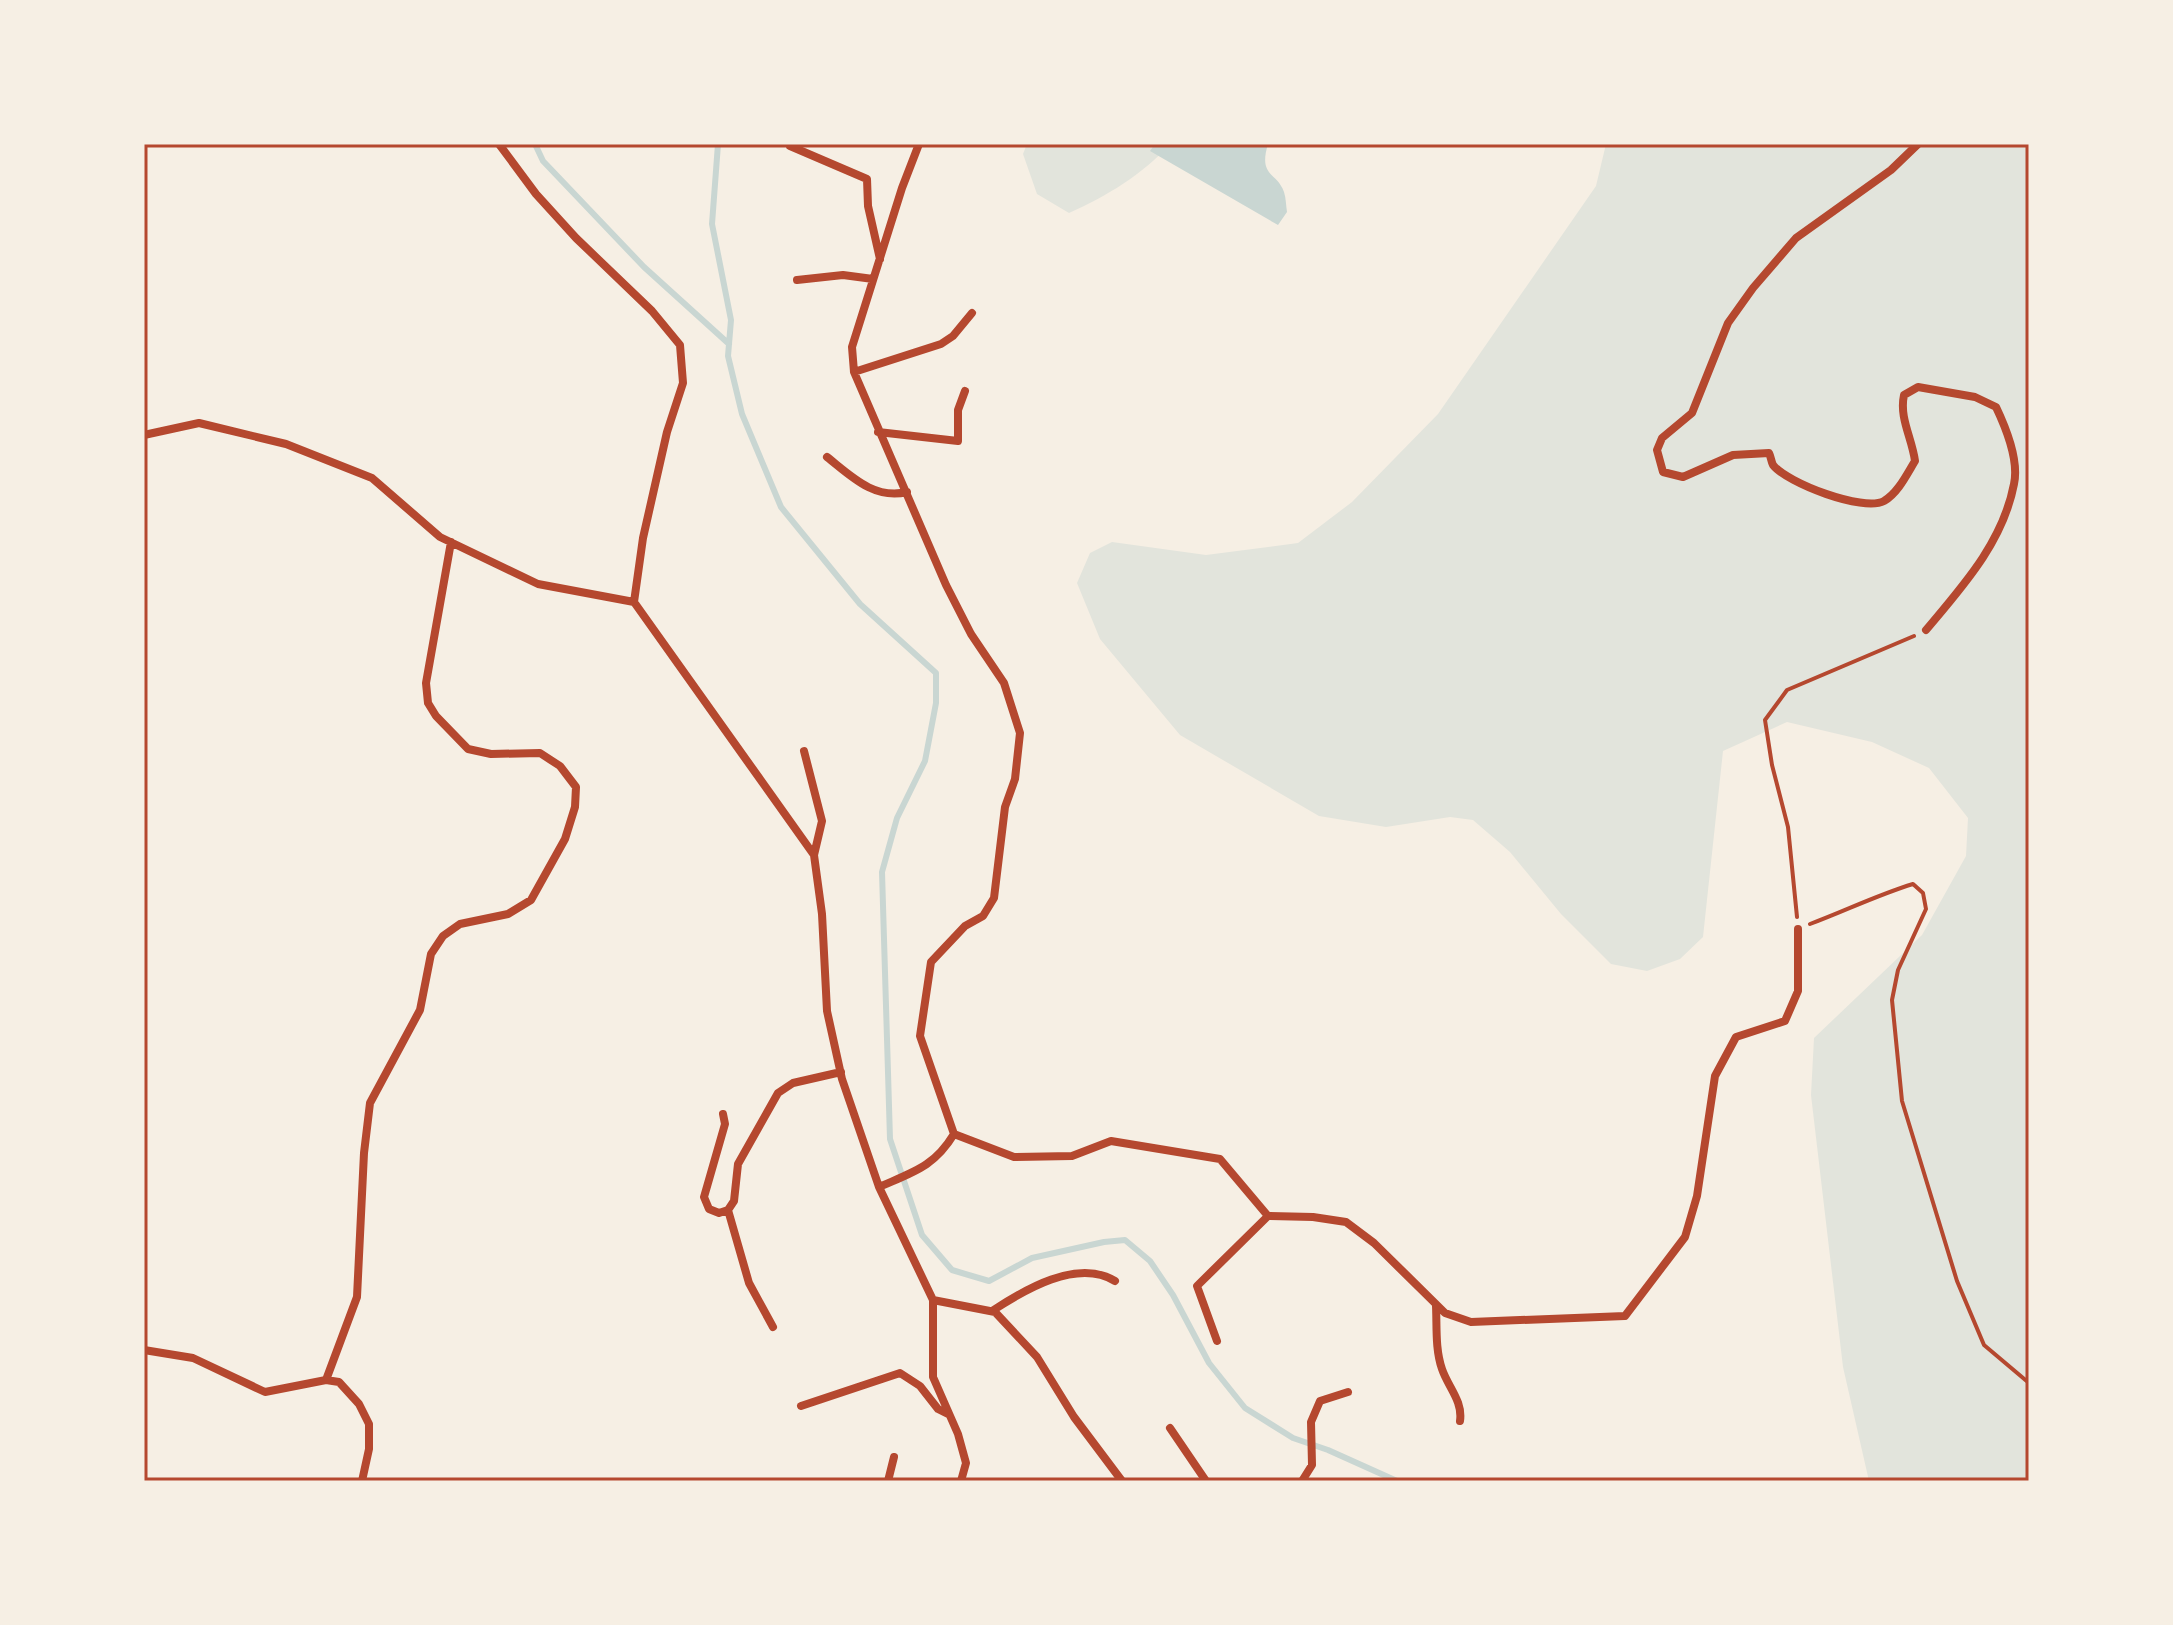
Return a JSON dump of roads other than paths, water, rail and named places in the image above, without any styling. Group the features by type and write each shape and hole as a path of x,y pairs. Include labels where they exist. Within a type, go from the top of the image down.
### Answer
{"street":[{"path":"499,144 536,194 576,238 652,311 680,345 683,383 667,432 643,538 634,602 814,855"},
{"path":"919,144 852,347 854,372 878,432 971,634 1004,683 1020,733 1015,779 1005,807 994,898 983,916 965,926 931,962 920,1036 954,1134 1014,1157 1072,1156 1111,1141 1220,1159 1268,1216"},
{"path":"1918,144 1891,170 1796,238 1761,278 1728,323 1692,413 1662,438 1657,450 1663,472 1683,477 1733,455 1769,453 1773,465 1815,492 1864,504 1883,501 1899,486 1915,461 1912,439 1900,412 1904,395 1918,387 1975,397 1996,407 2009,435 2015,482 2000,527 1976,571 1926,630"},
{"path":"790,146 867,179 868,206 880,260"},
{"path":"797,280 843,275 873,279"},
{"path":"854,372 941,344 953,336 972,313"},
{"path":"878,432 958,441 958,410 965,391"},
{"path":"144,435 199,423 286,444 372,478 440,537 538,584 634,602"},
{"path":"827,457 861,484 891,496 907,492"},
{"path":"326,1380 357,1297 364,1153 370,1103 420,1010 431,954 443,936 460,924 508,914 531,900 565,839 575,807 576,787 560,766 540,753 491,754 468,749 436,716 428,703 426,683 451,542"},
{"path":"804,751 822,821 814,855 822,914 827,1011 841,1072 879,1187 933,1300 933,1377 966,1463 961,1481"},
{"path":"1217,1341 1197,1286 1268,1216 1313,1217 1346,1222 1374,1243 1445,1313 1471,1322 1625,1316 1685,1237 1697,1196 1715,1076 1736,1037 1785,1021 1798,991 1798,929"},
{"path":"723,1114 725,1124 704,1197 709,1209 719,1213 728,1210 734,1201 738,1164 778,1093 793,1083 841,1072"},
{"path":"879,1187 916,1171 941,1155 954,1134"},
{"path":"728,1210 749,1283 773,1327"},
{"path":"991,1311 1031,1285 1085,1272 1103,1274 1115,1281"},
{"path":"933,1300 995,1312 1037,1357 1074,1417 1122,1481"},
{"path":"1436,1305 1442,1368 1458,1401 1460,1421"},
{"path":"144,1350 193,1358 265,1392 326,1380 339,1382 359,1404 369,1424 369,1449 362,1481"},
{"path":"801,1406 900,1373 920,1386 938,1409 949,1415"},
{"path":"1302,1481 1312,1465 1311,1422 1320,1401 1348,1392"},
{"path":"1170,1428 1206,1481"},
{"path":"888,1481 894,1457"}],"waterway":[{"path":"535,144 543,161 644,267 729,344"},
{"path":"718,144 712,224 731,320 728,356 742,414 781,507 860,604 936,673 936,703 925,761 897,818 882,872 890,1139 922,1235 952,1270 989,1281 1032,1258 1125,1240 1150,1261 1173,1295 1209,1363 1245,1408 1293,1438 1397,1481"}]}
